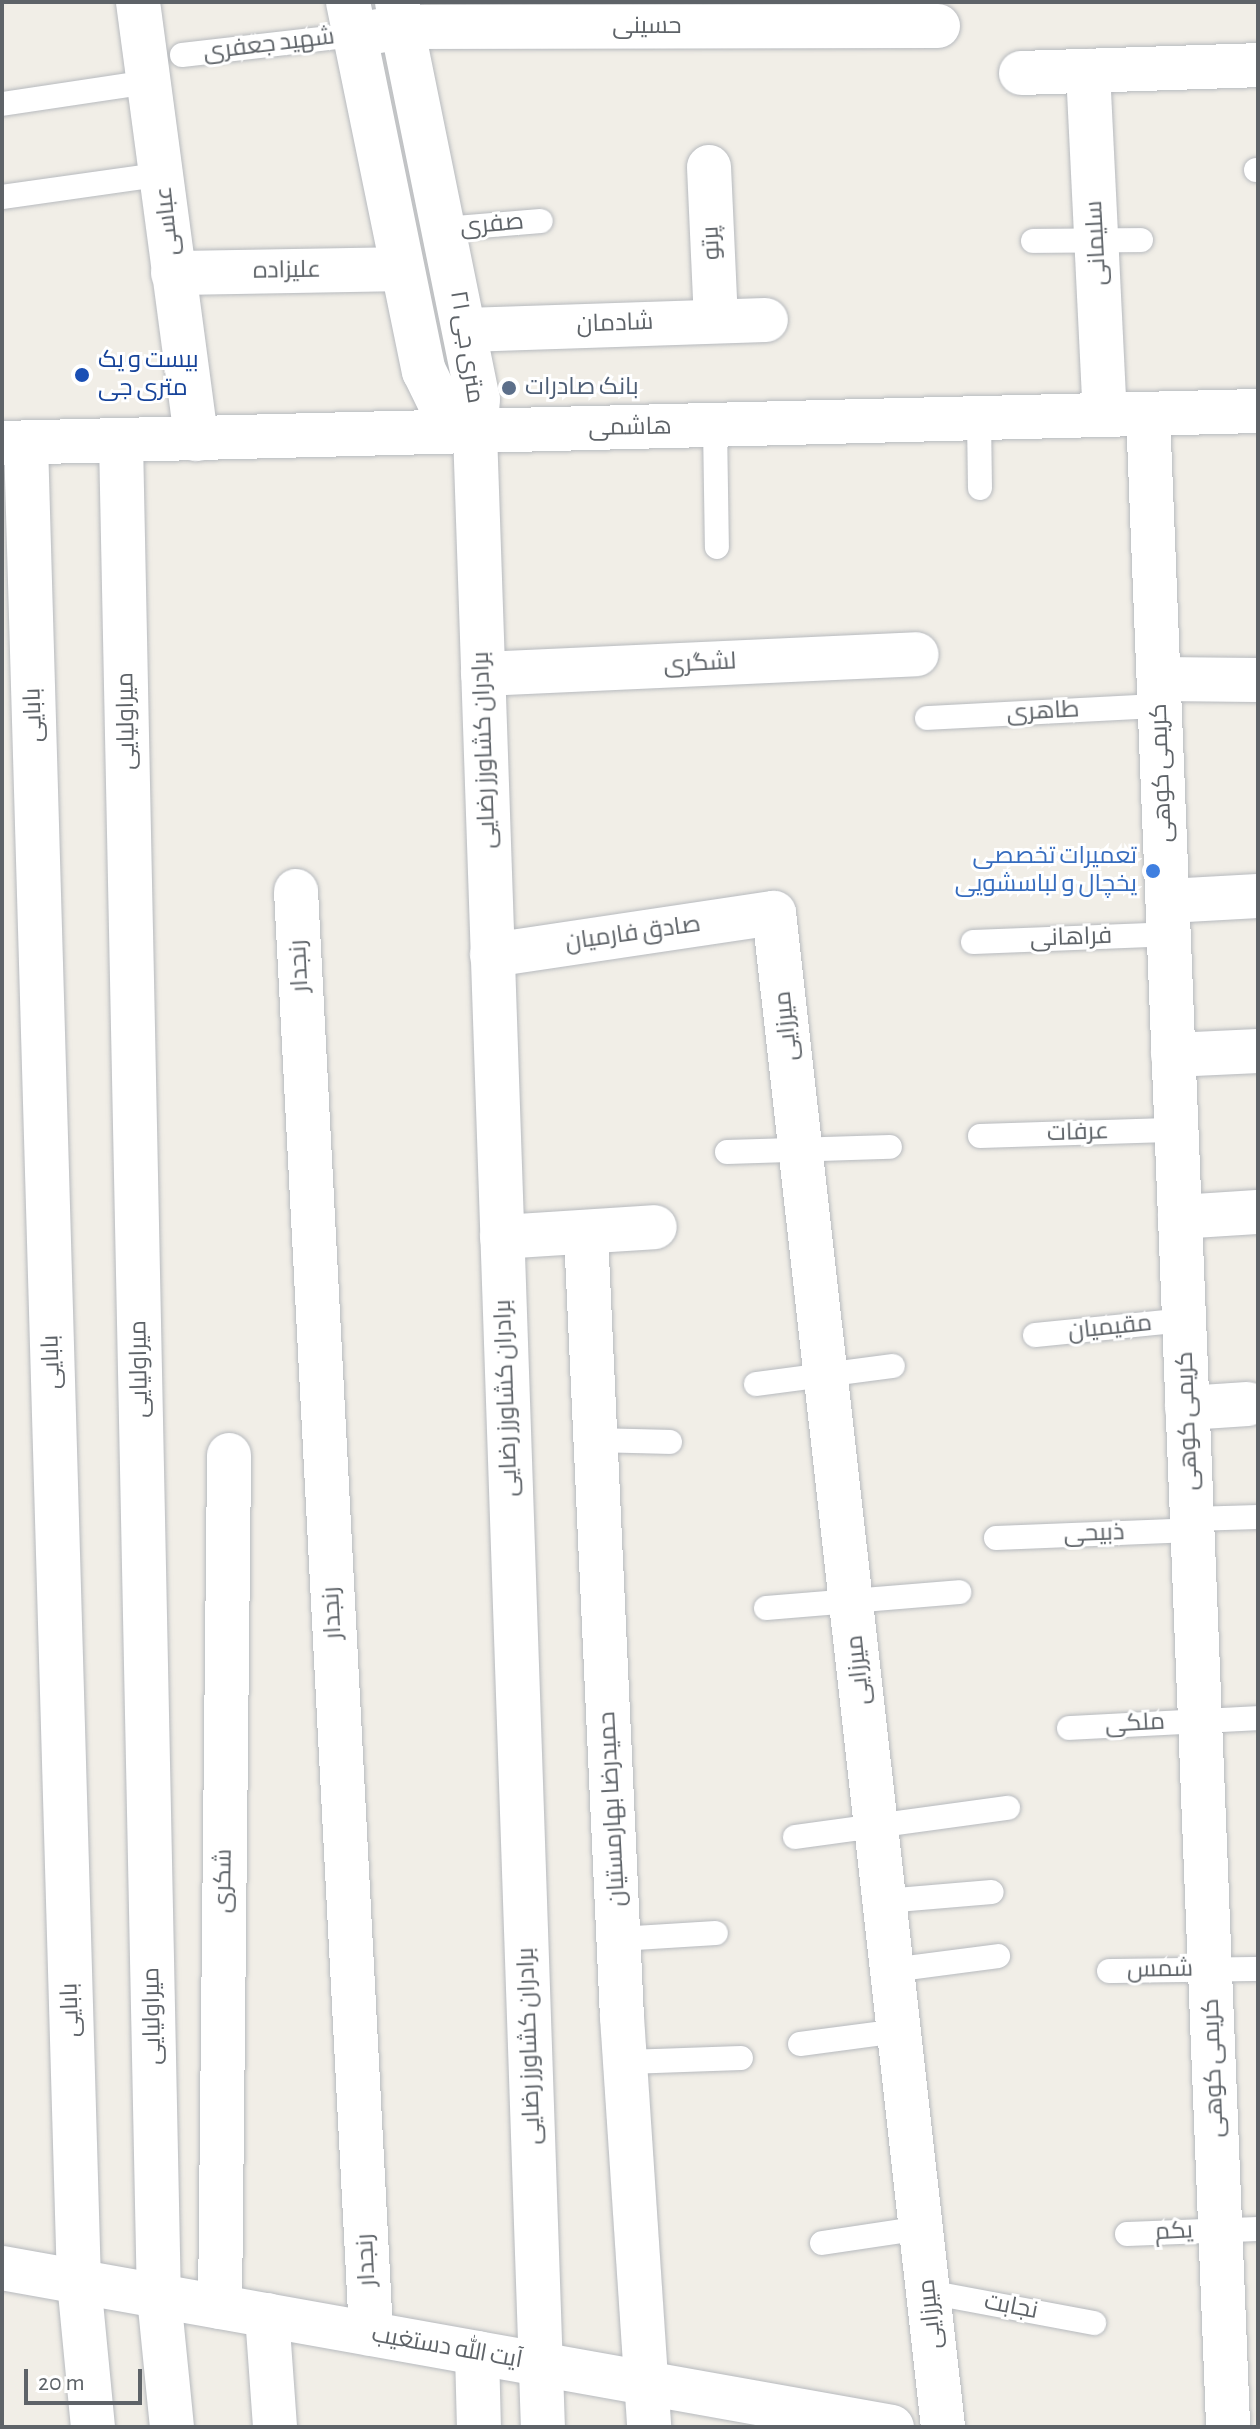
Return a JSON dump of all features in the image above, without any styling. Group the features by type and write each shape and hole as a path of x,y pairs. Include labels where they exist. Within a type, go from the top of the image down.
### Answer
{"street":[{"name":"عباسی","path":"138,2 166,68 163,174 196,439"},
{"name":"حسینی","path":"352,18 399,14 938,26"},
{"name":"۲۱ متری جی","path":"399,14 478,399 475,432"},
{"name":"۲۱ متری جی","path":"352,18 400,269 424,371 440,404 475,432"},
{"path":"1021,73 1258,65"},
{"name":"سلیمانی","path":"1088,71 1105,415"},
{"name":"پرتو","path":"709,167 716,319"},
{"name":"علیزاده","path":"173,273 400,269"},
{"name":"شادمان","path":"465,330 716,319 766,320"},
{"name":"هاشمی","path":"14,443 1258,411"},
{"name":"کریمی کوهی","path":"1148,414 1210,1969 1239,2229 1228,2427"},
{"name":"برادران کشاورز رضایی","path":"475,432 543,2427"},
{"name":"میراولیایی","path":"121,441 159,2297 172,2427"},
{"name":"بابایی","path":"14,443 79,2282 93,2427"},
{"name":"لشگری","path":"483,674 917,654"},
{"path":"1159,692 1258,680"},
{"name":"رنجدار","path":"296,891 371,2334"},
{"path":"1168,918 1258,896"},
{"name":"صادق فارمیان","path":"492,955 774,913"},
{"name":"میرزایی","path":"774,913 943,2427"},
{"path":"1173,1055 1258,1051"},
{"path":"1180,1217 1258,1212"},
{"path":"502,1237 586,1234 655,1227"},
{"name":"حمیدرضا بهارمستیان","path":"586,1234 619,1939 649,2427"},
{"path":"1187,1408 1248,1404"},
{"name":"شکری","path":"220,2307 229,1455"},
{"name":"آیت الله دستغیب","path":"2,2268 646,2383 843,2422 892,2427"},
{"path":"267,2315 275,2427"},
{"path":"477,2353 479,2427"}],"lane":[{"name":"شهید جعفری","path":"2,104 166,68 352,18"},
{"path":"2,197 163,174"},
{"name":"صفری","path":"444,229 541,221"},
{"path":"1033,241 1141,240"},
{"path":"979,418 980,488"},
{"path":"715,426 717,547"},
{"name":"طاهری","path":"927,718 1159,692"},
{"name":"فراهانی","path":"973,942 1168,918"},
{"name":"عرفات","path":"980,1136 1176,1130"},
{"path":"727,1152 890,1147"},
{"name":"مقیمیان","path":"1035,1335 1184,1320"},
{"path":"756,1384 893,1366"},
{"path":"596,1440 670,1442"},
{"name":"ذبیحی","path":"996,1538 1192,1525 1258,1517"},
{"path":"766,1608 959,1592"},
{"name":"ملکی","path":"1069,1728 1258,1718"},
{"path":"795,1837 1008,1808"},
{"path":"885,1901 992,1892"},
{"path":"619,1939 716,1933"},
{"path":"892,1970 998,1956"},
{"name":"شمس","path":"1109,1971 1258,1969"},
{"path":"800,2044 899,2031"},
{"path":"627,2062 741,2058"},
{"path":"822,2243 921,2228"},
{"name":"یکم","path":"1127,2234 1239,2229"},
{"name":"نجابت","path":"928,2292 1094,2323"}],"place":[{"name":"بیست و یک متری جی","path":"82,375"},
{"name":"بانک صادرات","path":"509,388"},
{"name":"تعمیرات تخصصی یخچال و لباسشویی","path":"1153,871"}]}
